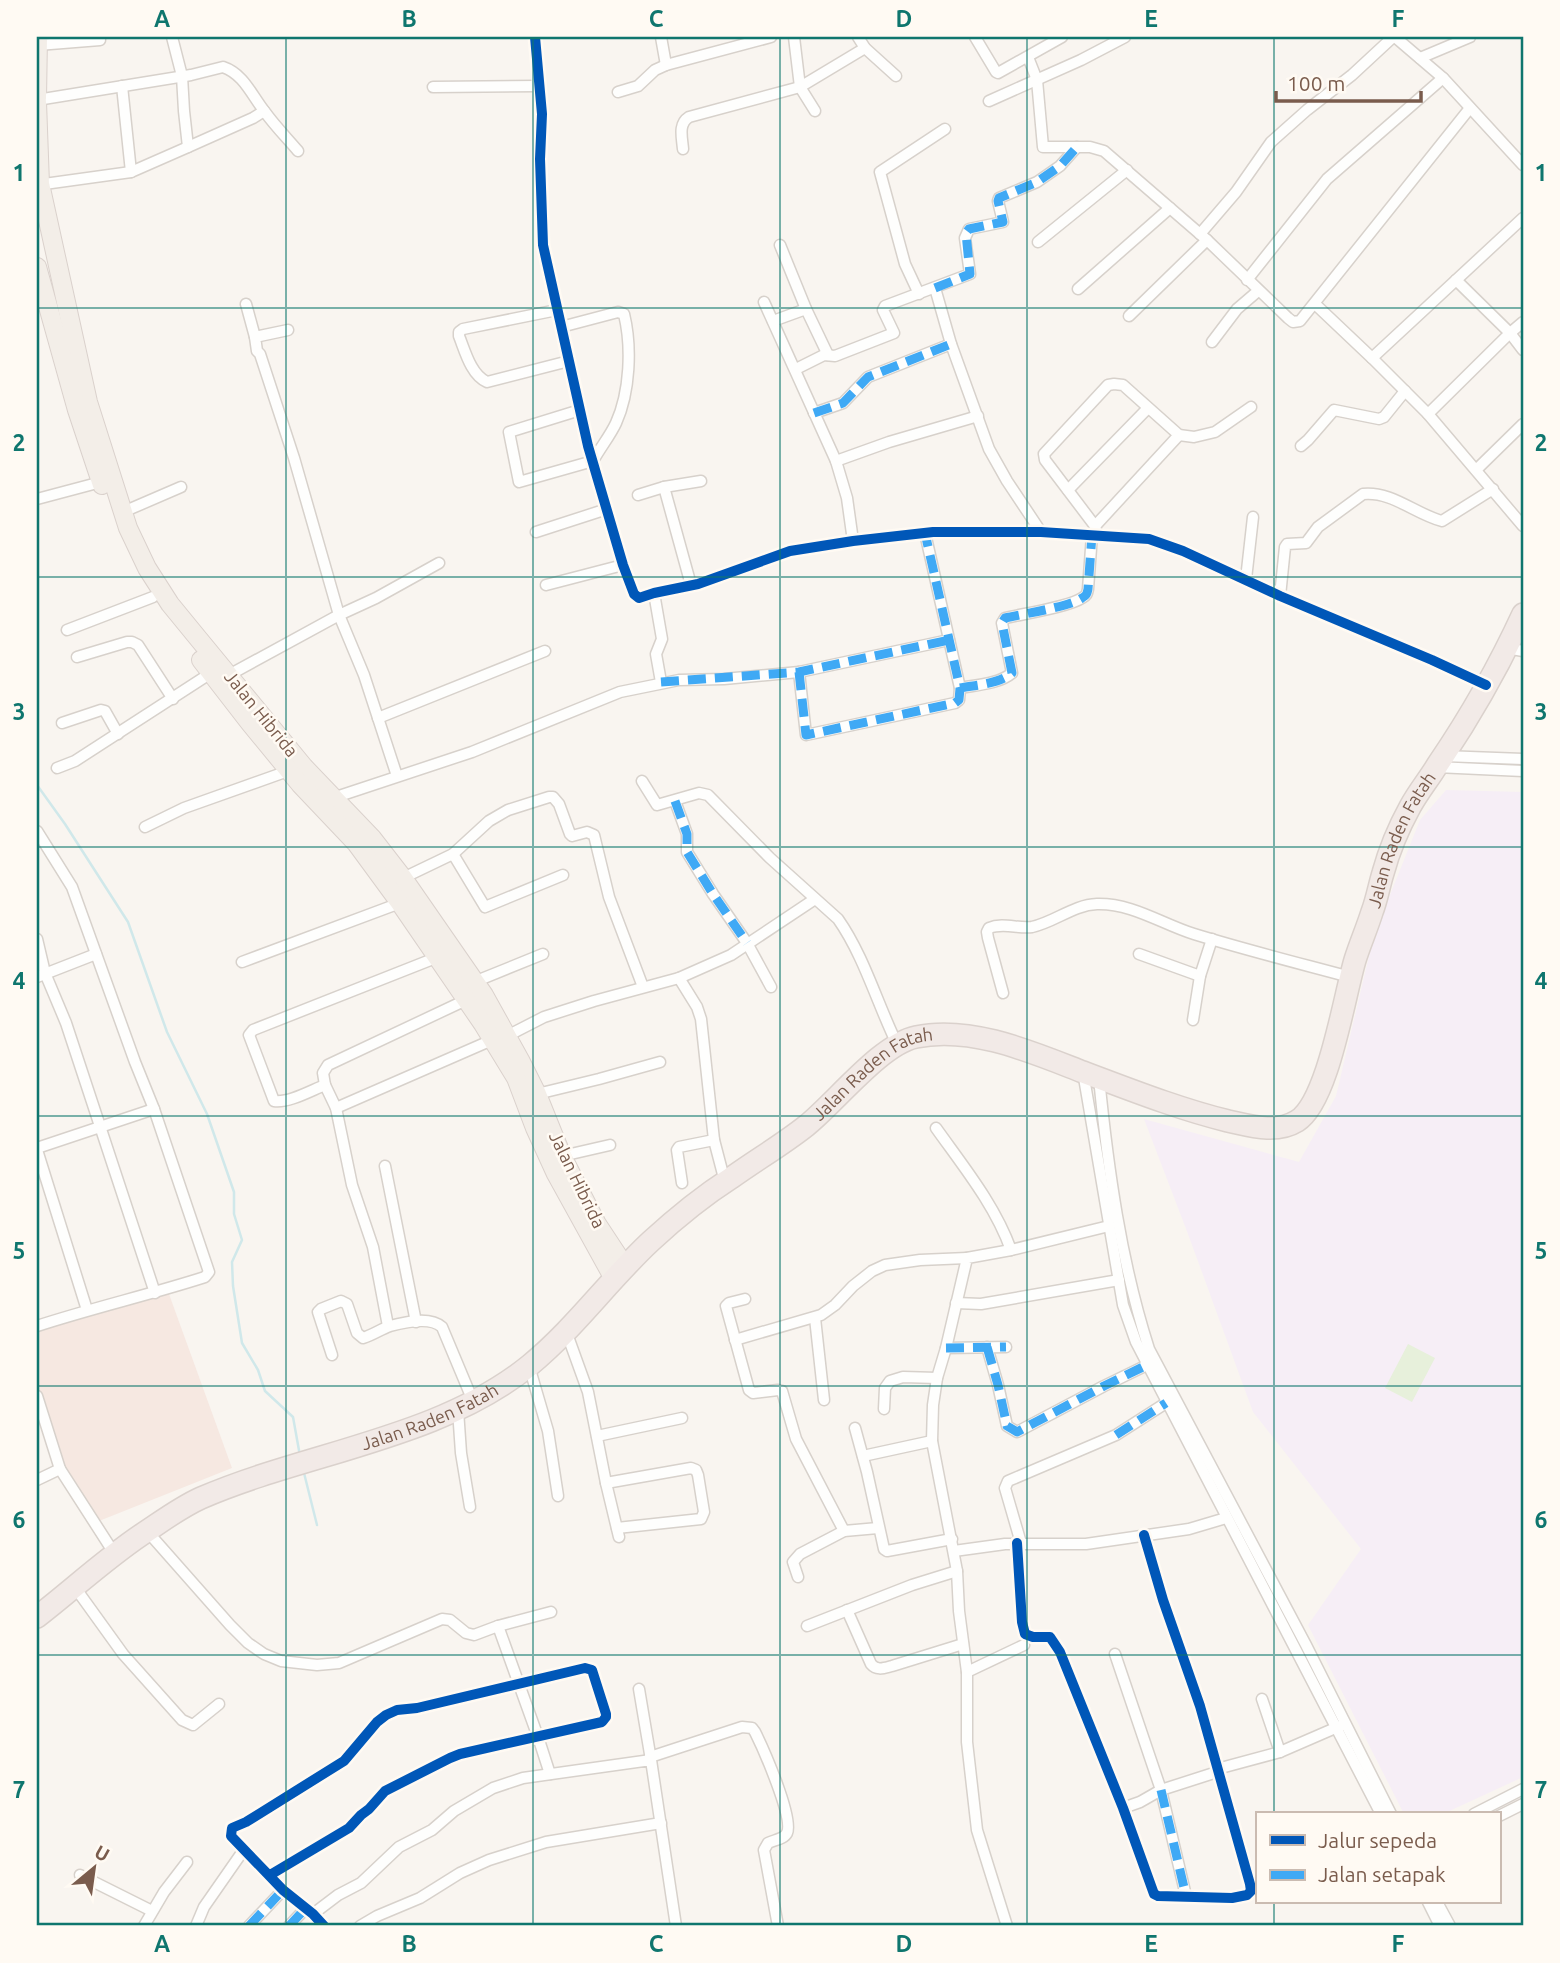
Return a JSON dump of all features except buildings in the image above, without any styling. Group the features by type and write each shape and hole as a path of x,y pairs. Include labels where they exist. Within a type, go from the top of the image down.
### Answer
{"highway":[{"name":"Jalan Raden Fatah","path":"37,1617 114,1553 196,1500 238,1483 381,1438 466,1405 499,1387 529,1366 566,1331 668,1226 724,1182 808,1124 898,1044 917,1037 960,1035 981,1038 1009,1045 1208,1116 1258,1127 1283,1128 1305,1115 1319,1090 1350,977 1392,848 1409,808 1486,685 1515,649 1523,614"}],"main road":[{"name":"Jalan Hibrida","path":"38,41 38,184 68,347 83,406 128,528 147,568 220,674 372,838 403,878 474,982 500,1038 537,1094 562,1156 620,1273"},
{"path":"37,267 68,347"},
{"path":"83,406 115,527 138,577 220,674"},
{"path":"235,693 288,771 356,843 483,1024 500,1038 556,1174 620,1273"}],"street":[{"path":"172,37 182,76 188,147"},
{"path":"535,37 542,114 540,159 543,246 593,461 623,565 634,594 639,598 691,585 790,551 853,541 925,533 1095,532 1166,544 1486,685"},
{"path":"661,37 666,65"},
{"path":"728,37 730,49"},
{"path":"618,92 638,86 655,70 666,65 771,37"},
{"path":"794,37 800,87 815,111"},
{"path":"858,37 865,48 896,76"},
{"path":"975,37 998,73 1062,37"},
{"path":"989,101 1125,37"},
{"path":"1129,316 1203,237 1270,142 1394,37 1443,78 1523,165"},
{"path":"1420,58 1469,37"},
{"path":"38,41 100,40"},
{"path":"683,149 681,125 689,117 800,87 865,48"},
{"path":"1028,57 1037,80 1043,147 1090,147 1104,151 1203,237 1293,322 1300,321 1315,304 1471,108"},
{"path":"37,100 223,67 236,74 298,151"},
{"path":"1247,280 1327,179 1443,78"},
{"path":"122,86 131,172"},
{"path":"433,87 539,86"},
{"path":"38,184 131,172 264,111"},
{"path":"919,294 905,264 880,173 945,129"},
{"path":"796,369 824,355 835,356 894,333 883,307 970,274 966,233 969,229 1003,222 999,198 1037,182 1060,166 1077,147"},
{"path":"1038,242 1128,170"},
{"path":"1078,289 1170,208"},
{"path":"1372,358 1523,219"},
{"path":"780,245 828,355"},
{"path":"1456,280 1510,333 1523,350"},
{"path":"935,288 951,344 995,463 1041,532"},
{"path":"1212,342 1237,309 1258,290"},
{"path":"764,302 836,461 847,498 853,541"},
{"path":"246,304 257,351 284,424 339,615 364,675 397,776"},
{"path":"1315,304 1428,414 1523,526"},
{"path":"773,321 806,309"},
{"path":"557,310 463,329 459,336 479,378 487,382 569,360"},
{"path":"561,327 618,312 624,314 627,329 627,384 616,422 593,461 519,482 509,432 580,410"},
{"path":"1428,414 1523,322"},
{"path":"255,337 288,330"},
{"path":"814,413 843,403 868,377 951,344"},
{"path":"1095,532 1044,457 1044,452 1108,385 1123,385 1179,435 1194,437 1215,432 1251,407"},
{"path":"1301,446 1334,410 1379,419 1384,417 1405,391"},
{"path":"1068,490 1148,408"},
{"path":"836,461 889,442 978,416"},
{"path":"1476,470 1523,424"},
{"path":"960,688 993,682 1012,673 1002,623 1004,618 1062,605 1086,596 1095,532 1179,435"},
{"path":"638,495 664,487 701,481"},
{"path":"37,499 101,482"},
{"path":"123,512 181,487"},
{"path":"664,487 691,585"},
{"path":"1280,596 1287,544 1306,543 1318,527 1363,494 1384,495 1442,521 1493,489"},
{"path":"536,532 607,509"},
{"path":"1246,579 1253,517"},
{"path":"799,672 806,735 959,700 960,688 925,533"},
{"path":"57,768 75,761 173,699 376,598 439,563"},
{"path":"546,585 623,565"},
{"path":"654,593 662,639 656,654 661,682"},
{"path":"67,630 153,597"},
{"path":"333,798 472,752 620,692 661,682 799,672 949,640"},
{"path":"77,657 132,642 138,645 173,699"},
{"path":"378,718 545,650"},
{"path":"62,723 101,710 105,711 118,734"},
{"path":"1499,764 1523,759"},
{"path":"1440,761 1499,764 1523,771"},
{"path":"145,827 184,808 288,771"},
{"path":"642,780 657,805 699,793 708,795 746,835 838,919 898,1044"},
{"path":"403,878 453,854 489,821 508,810 549,797 555,798 572,836 587,832 594,835 610,897 643,987"},
{"path":"675,801 687,834 687,852 747,943 771,987"},
{"path":"37,831 72,887 209,1267 205,1277 37,1326"},
{"path":"453,854 485,907 563,875"},
{"path":"336,1108 544,1017 679,978 731,955 815,899"},
{"path":"242,962 400,903"},
{"path":"1003,993 987,932 993,926 1027,928 1045,924 1072,909 1086,905 1119,905 1212,939 1350,977"},
{"path":"37,939 41,975 66,1023 155,1293"},
{"path":"1193,1020 1200,976 1212,939"},
{"path":"41,975 96,954"},
{"path":"474,982 543,954"},
{"path":"1139,954 1200,976"},
{"path":"325,1085 279,1102 274,1101 250,1032 438,957"},
{"path":"679,978 697,1007 703,1026 714,1140 724,1182"},
{"path":"388,1326 373,1247 352,1185 336,1108 325,1085 323,1073 328,1065 466,1000"},
{"path":"537,1094 660,1062"},
{"path":"1091,1075 1110,1226 1123,1282 1149,1349 1219,1491 1341,1725 1390,1812"},
{"path":"1091,1075 1106,1149 1128,1317 1147,1365 1219,1491 1226,1518 1301,1648"},
{"path":"87,1310 37,1149 154,1109"},
{"path":"936,1128 974,1181 1011,1250"},
{"path":"682,1183 677,1150 680,1147 714,1140"},
{"path":"562,1156 610,1145"},
{"path":"385,1166 416,1322"},
{"path":"735,1340 815,1318 835,1305 872,1271 885,1265 967,1258 1110,1226"},
{"path":"967,1258 937,1378 932,1441 957,1571 962,1644 967,1672 967,1742 977,1829 1007,1926"},
{"path":"957,1303 981,1304 1123,1282"},
{"path":"745,1299 726,1305 750,1391 782,1391 796,1439 844,1531"},
{"path":"332,1355 318,1314 321,1309 341,1301 345,1302 357,1333 362,1337 388,1326 416,1322 433,1321 442,1327 466,1405 461,1453 470,1507"},
{"path":"815,1318 824,1400"},
{"path":"566,1331 588,1392 606,1483 618,1533 701,1519 705,1512 698,1475 696,1470 691,1468 606,1483"},
{"path":"946,1348 1006,1346"},
{"path":"987,1348 1007,1426 1017,1432 1147,1365"},
{"path":"529,1366 548,1431 558,1496"},
{"path":"884,1409 885,1388 890,1381 903,1377 937,1378"},
{"path":"37,1400 60,1469 114,1553"},
{"path":"1144,1535 1163,1600 1200,1706 1251,1891 1247,1895 1232,1898 1154,1894 1123,1808 1060,1652 1050,1637 1025,1634 1022,1622 1019,1544 1005,1489 1008,1481 1116,1435 1167,1403"},
{"path":"597,1436 682,1418"},
{"path":"855,1428 882,1546 887,1550 953,1545 1086,1544 1189,1529 1226,1518"},
{"path":"863,1456 932,1441"},
{"path":"37,1480 60,1469"},
{"path":"798,1577 793,1565 795,1558 844,1531 878,1528"},
{"path":"147,1531 248,1643 281,1661 317,1665 339,1663 442,1619 450,1620 474,1635 551,1612"},
{"path":"807,1626 912,1585 957,1571"},
{"path":"74,1586 123,1654 182,1720 193,1725 219,1704"},
{"path":"847,1610 875,1668 884,1668 962,1644"},
{"path":"498,1626 550,1774"},
{"path":"967,1672 1024,1645"},
{"path":"1115,1654 1161,1790 1186,1896"},
{"path":"270,1875 349,1828 385,1791 460,1754 604,1720 606,1713 590,1669 386,1714 344,1761 232,1829 230,1836 243,1851 324,1926"},
{"path":"639,1689 676,1926"},
{"path":"1262,1699 1280,1752"},
{"path":"1123,1808 1161,1790 1217,1770 1280,1752 1341,1725"},
{"path":"1341,1725 1380,1812"},
{"path":"289,1926 361,1883 399,1847 432,1830 454,1811 494,1788 523,1779 650,1759 741,1727 752,1728 755,1732 777,1782 788,1826 782,1838 768,1843 764,1850 778,1926"},
{"path":"1478,1812 1523,1789"},
{"path":"1500,1816 1523,1804"},
{"path":"360,1926 420,1898 460,1873 489,1860 546,1842 661,1823"},
{"path":"196,1926 204,1907 243,1851"},
{"path":"144,1926 187,1861"},
{"path":"80,1875 152,1911"},
{"path":"249,1926 283,1890"},
{"path":"1429,1904 1440,1926"},
{"path":"1438,1904 1450,1926"}],"shaded area":[{"path":"1446,790 1523,792 1523,1777 1447,1812 1403,1812 1308,1625 1361,1549 1253,1412 1144,1119 1299,1162 1336,1096 1374,935 1420,820"},
{"path":"165,1283 232,1468 99,1521 50,1444 37,1396 37,1329"}],"green space":[{"path":"1408,1344 1435,1358 1412,1402 1385,1388"}],"waterway":[{"path":"37,785 128,922 167,1032 207,1114 234,1192 234,1214 242,1240 232,1262 242,1343 258,1370 265,1391 293,1417 300,1456"},
{"path":"304,1473 317,1525"}],"marked path":[{"path":"935,288 970,274 966,233 969,229 1003,222 999,198 1037,182 1060,166 1077,147"},
{"path":"814,413 843,403 868,377 951,344"},
{"path":"799,672 806,735 959,700 960,688 925,533"},
{"path":"960,688 994,682 1012,673 1002,623 1005,618 1067,604 1086,595 1092,535"},
{"path":"661,682 799,672 949,640"},
{"path":"675,801 687,834 687,852 747,943"},
{"path":"987,1347 1007,1426 1017,1432 1147,1365"},
{"path":"946,1348 1006,1347"},
{"path":"1116,1435 1166,1403"},
{"path":"1161,1790 1186,1896 1179,1896"},
{"path":"249,1926 283,1890"},
{"path":"289,1926 305,1909"}],"cycle path":[{"path":"535,37 542,114 540,159 543,245 588,446 623,565 634,594 639,598 698,584 790,551 853,541 933,532 1041,532 1149,539 1183,551 1486,685"},
{"path":"1017,1543 1025,1634 1050,1637 1060,1652 1123,1808 1154,1894 1232,1898 1247,1895 1251,1891 1250,1884 1200,1706 1163,1600 1144,1535"},
{"path":"270,1875 349,1828 385,1791 450,1758 602,1722 606,1714 592,1670 585,1668 417,1708 397,1710 377,1722 344,1761 232,1828 231,1836 283,1890 324,1926"}]}
